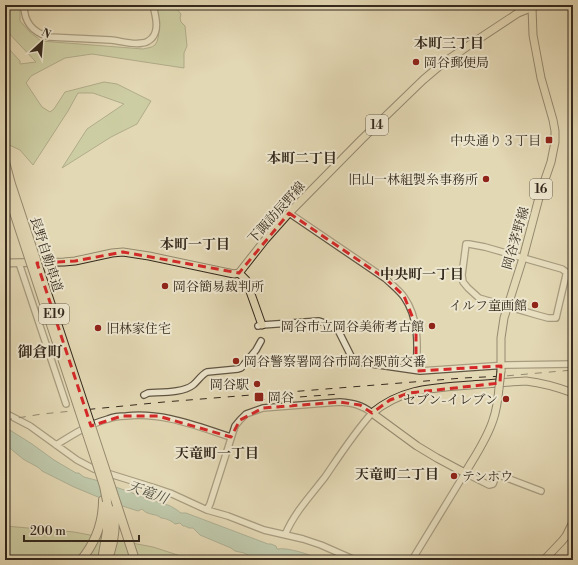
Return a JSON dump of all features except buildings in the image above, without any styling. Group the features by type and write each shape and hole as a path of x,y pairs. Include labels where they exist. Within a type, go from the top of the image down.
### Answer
{"highway":[{"name":"長野自動車道","path":"5,162 101,467"},
{"name":"長野自動車道","path":"5,185 101,467"},
{"path":"81,560 95,540 100,527 103,500 101,467"},
{"path":"101,467 108,516 102,560"},
{"path":"101,467 114,504 115,522 113,541 107,560"},
{"path":"101,467 112,487 135,560"}],"main road":[{"name":"下諏訪辰野線","path":"239,273 261,245 289,214 362,139 423,80 442,63 513,17 535,6"},
{"name":"岡谷茅野線","path":"465,473 488,433 497,406 501,369 502,325 523,258 540,194 551,162 555,142 553,120 541,78 533,35 535,6"},
{"path":"5,263 70,262 103,254 123,252 234,274 239,273 260,325"},
{"path":"465,473 417,446 372,413 390,400 400,396 440,387 526,381 538,382 573,393"},
{"path":"544,560 562,541 573,522"}],"street":[{"path":"24,5 25,16 30,25 36,32 46,36 111,40 138,44 148,41 155,33 156,25 153,5"},
{"path":"289,214 386,279 404,296 413,314 416,326 416,370"},
{"path":"466,244 485,247 523,258 562,269 566,272 556,318 548,318 486,301 479,298 464,282 462,275 466,244"},
{"path":"20,263 66,404"},
{"path":"260,325 320,321 331,325 339,332 355,361 416,370 501,369 573,364"},
{"path":"144,395 148,393 184,390 207,372 241,368 256,350 261,341"},
{"path":"207,510 235,426 252,411 263,408 340,402 352,403 372,413 303,505 289,526 285,535"},
{"path":"5,413 30,426 77,460 90,467 155,488 207,510 228,516 264,530 303,539 354,560"},
{"path":"56,445 72,435 109,418 137,415 172,418 231,437"},
{"path":"412,560 465,473 489,485 493,484 496,476 499,475 541,491"}],"highlighted area":[{"path":"289,213 386,279 404,296 416,326 416,371 501,366 500,383 409,393 390,400 372,413 360,405 340,402 263,408 240,420 231,437 158,416 122,416 91,426 37,263 75,261 123,252 239,273"}],"shaded area":[{"path":"5,5 20,5 20,21 41,41 143,49 154,46 157,41 159,26 155,5 177,5 176,8 181,14 181,22 185,26 187,46 184,53 184,68 92,54 65,58 31,76 26,83 42,107 50,112 54,109 65,92 104,82 117,84 151,101 137,124 111,137 62,168 87,129 124,104 93,93 78,93 33,165 20,150 5,143 5,48 8,48 20,61 20,64 36,62 5,29"},
{"path":"5,427 54,460 84,477 168,505 181,513 186,513 271,544 276,546 277,549 293,550 322,560 257,560 200,535 193,528 183,526 180,523 175,524 157,515 147,513 142,509 138,511 110,502 74,487 42,471 23,459 5,444"},
{"path":"5,526 74,532 153,547 193,560 5,560"}],"railway":[{"path":"5,420 42,414 164,402 573,370"},
{"path":"258,400 340,394"}],"place":[{"name":"岡谷郵便局","path":"416,62"},
{"name":"中央通り３丁目","path":"549,140"},
{"name":"旧山一林組製糸事務所","path":"486,179"},
{"name":"岡谷簡易裁判所","path":"165,286"},
{"name":"イルフ童画館","path":"535,305"},
{"name":"岡谷市立岡谷美術考古館","path":"432,326"},
{"name":"旧林家住宅","path":"98,328"},
{"name":"岡谷警察署岡谷市岡谷駅前交番","path":"236,361"},
{"name":"岡谷駅","path":"257,384"},
{"name":"岡谷","path":"259,397"},
{"name":"セブン-イレブン","path":"506,399"},
{"name":"テンホウ","path":"454,476"}],"district":[{"name":"本町三丁目","path":"449,43"},
{"name":"本町二丁目","path":"302,158"},
{"name":"本町一丁目","path":"195,244"},
{"name":"中央町一丁目","path":"422,274"},
{"name":"御倉町","path":"40,352"},
{"name":"天竜町一丁目","path":"217,453"},
{"name":"天竜町二丁目","path":"397,474"}],"water label":[{"name":"天竜川","path":"148,492"}]}
